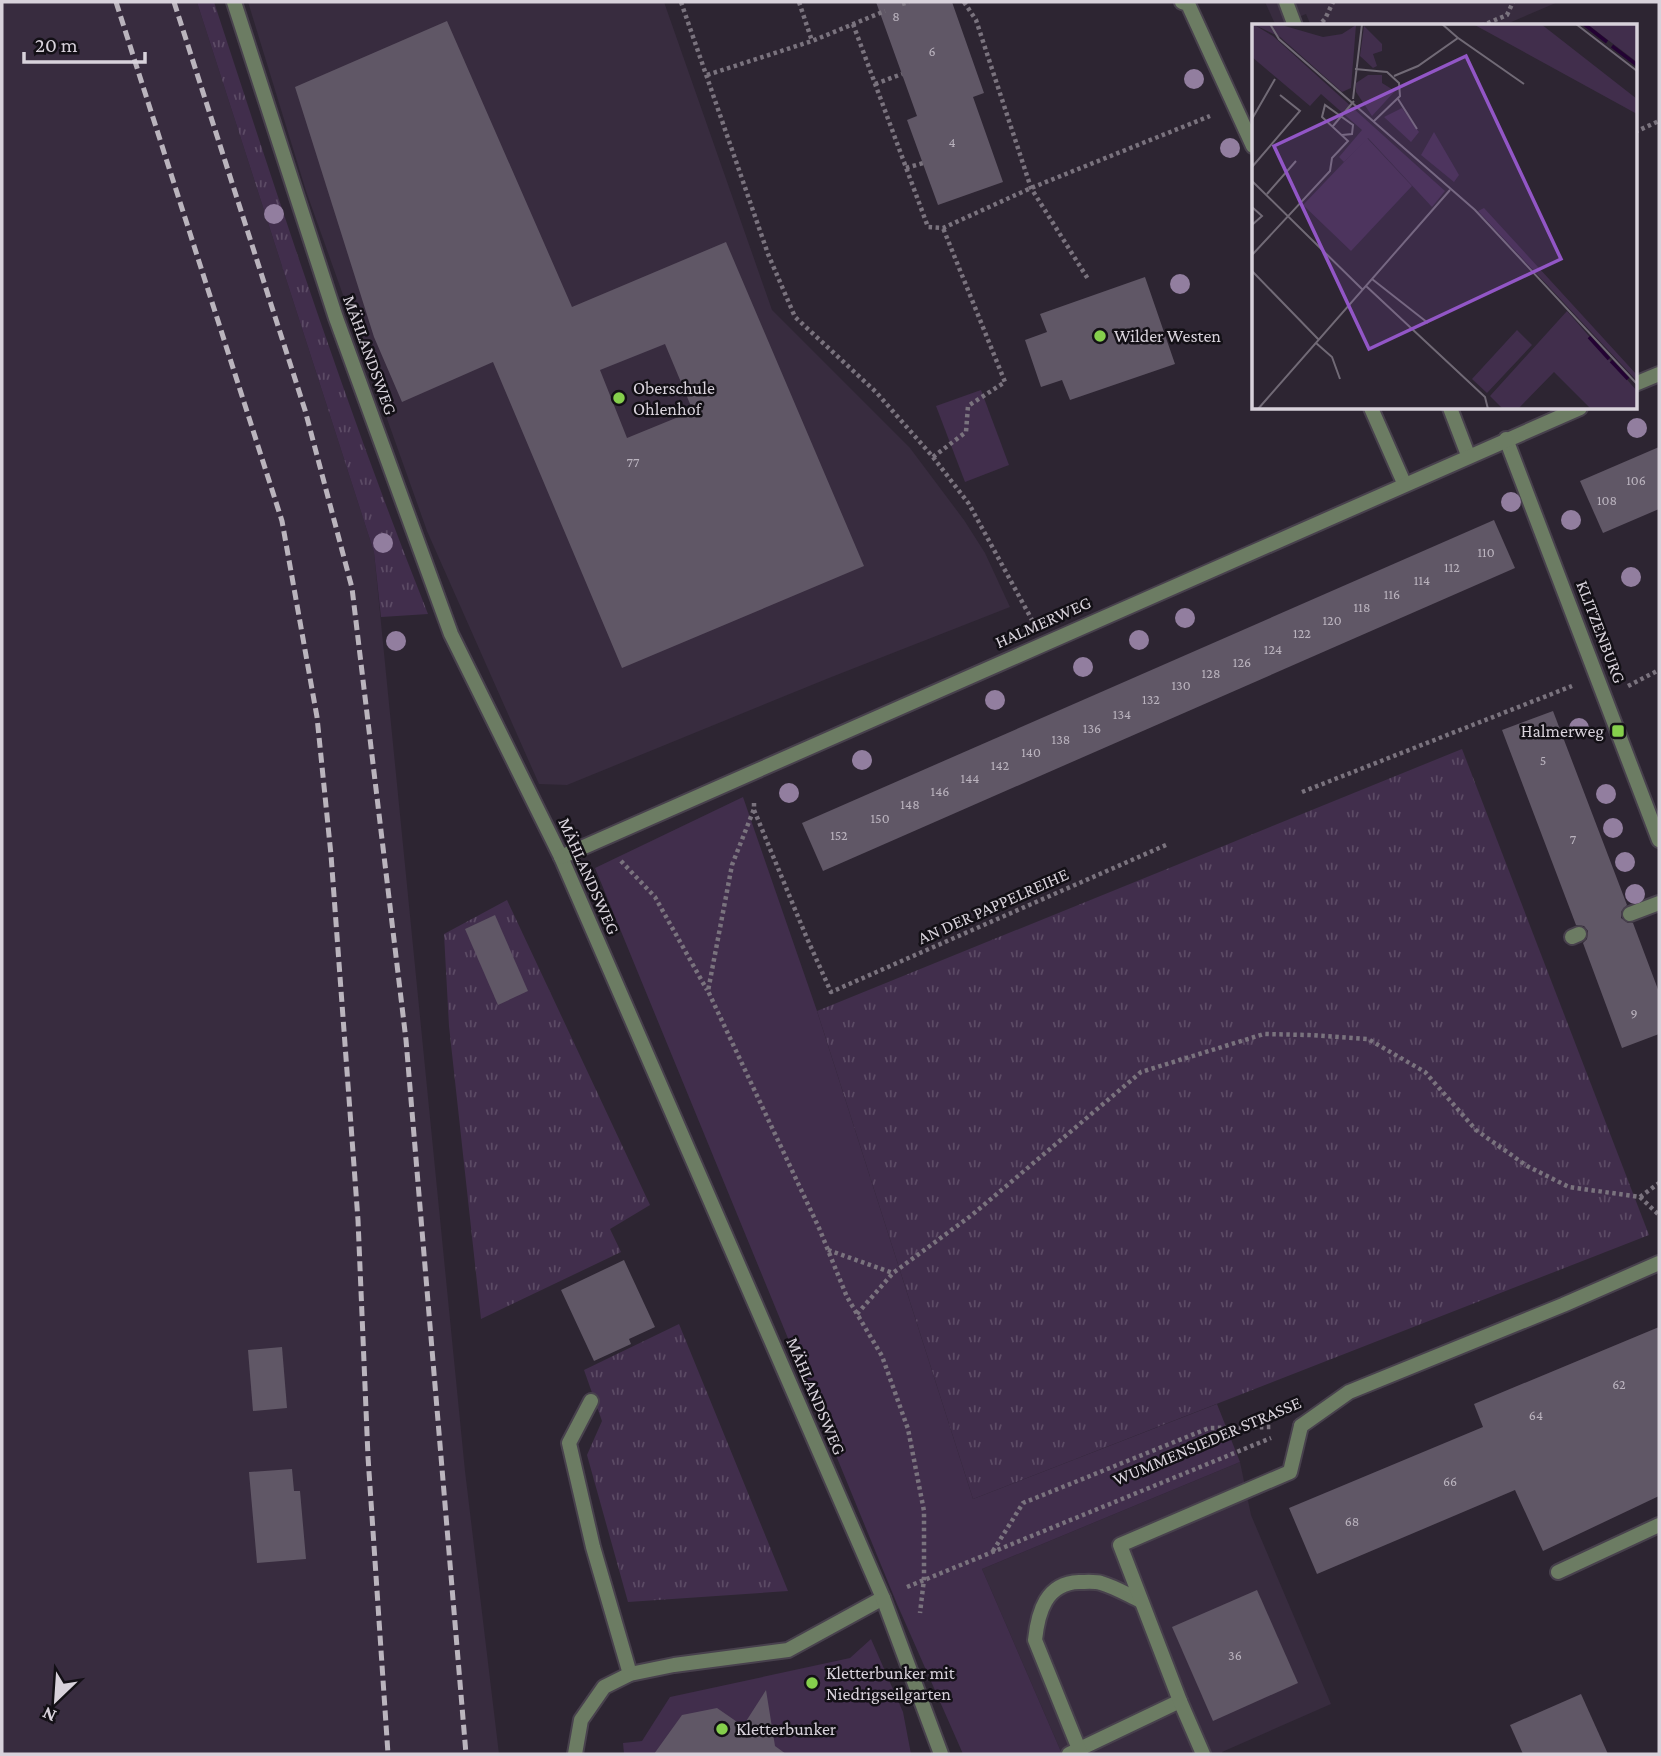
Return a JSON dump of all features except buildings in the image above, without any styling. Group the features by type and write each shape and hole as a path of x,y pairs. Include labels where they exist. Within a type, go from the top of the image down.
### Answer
{"street":[{"name":"MÄHLANDSWEG","path":"234,2 336,318 451,634 561,857 883,1598 941,1754"},
{"path":"1286,2 1294,24"},
{"path":"1187,3 1252,144"},
{"path":"1636,384 1659,374"},
{"path":"1372,410 1404,484"},
{"path":"1451,410 1468,455"},
{"name":"HALMERWEG","path":"561,857 1575,410"},
{"name":"KLITZENBURG","path":"1506,439 1659,840"},
{"path":"1630,914 1659,903"},
{"name":"WUMMENSIEDER STRASSE","path":"1301,1426 1349,1392 1659,1263"},
{"path":"591,1401 569,1443 593,1547 630,1674"},
{"path":"1203,1754 1180,1702 1120,1545 1290,1472 1301,1426"},
{"path":"1558,1572 1659,1525"},
{"path":"1141,1601 1099,1582 1070,1582 1055,1589 1043,1603 1037,1620 1035,1640 1076,1753 1180,1702"},
{"path":"576,1754 581,1720 604,1687 630,1674 674,1665 788,1650 883,1598"}],"path":[{"path":"681,2 768,254 795,317 876,392 933,457 969,504 1044,643"},
{"path":"799,2 812,41"},
{"path":"902,4 909,2"},
{"path":"964,2 976,20 1031,188 1088,279"},
{"path":"1319,24 1325,19 1333,2"},
{"path":"1486,24 1507,15 1513,2"},
{"path":"707,75 812,41 885,11"},
{"path":"853,24 928,227 943,228 1031,188 1234,105"},
{"path":"875,84 902,74"},
{"path":"1636,132 1659,121"},
{"path":"906,168 923,163"},
{"path":"933,457 965,432 968,406 1005,382 943,228"},
{"path":"1302,792 1597,676"},
{"path":"708,991 732,864 754,809 751,774"},
{"name":"AN DER PAPPELREIHE","path":"754,809 831,992 1166,845"},
{"path":"599,840 654,897 708,991 828,1250 847,1297 882,1356 908,1429 924,1511 924,1579 919,1619"},
{"path":"857,1314 893,1273 972,1214 1141,1072 1264,1034 1368,1039 1425,1072 1476,1130 1527,1166 1569,1187 1640,1196 1659,1215"},
{"path":"1640,1196 1659,1183"},
{"path":"828,1250 893,1273"},
{"path":"993,1551 1023,1503 1209,1428 1301,1426"},
{"name":"WUMMENSIEDER STRASSE","path":"883,1598 1301,1426"}],"shaded area":[{"path":"2,2 197,2 374,552 465,1471 499,1754 2,1754"},
{"name":"Oberschule Ohlenhof","path":"248,2 664,2 772,310 910,448 985,553 1010,607 567,785 539,784 427,531 306,191"},
{"path":"1265,2 1558,2 1507,24 1310,24 1306,14 1275,24"},
{"path":"1240,1462 1251,1515 1331,1704 1222,1752 1223,1754 1062,1754 982,1569"}],"green space":[{"path":"197,2 214,2 343,386 428,614 381,617 374,552"},
{"path":"981,390 1009,465 965,482 936,406"},
{"path":"1462,749 1649,1235 973,1499 817,1011"},
{"path":"743,797 817,1011 973,1499 1217,1404 1240,1462 982,1569 1062,1754 963,1754 897,1604 595,868"},
{"path":"507,900 650,1205 610,1229 621,1252 481,1319 449,1026 444,934"},
{"path":"679,1324 788,1591 628,1602 587,1455 602,1421 584,1370"},
{"name":"Kletterbunker mit Niedrigseilgarten","path":"871,1639 903,1712 911,1754 624,1754 623,1743 642,1741 670,1697 850,1658"}],"railway":[{"path":"116,2 282,521 317,717 331,855 358,1220 368,1457 388,1754"},
{"path":"174,2 305,410 352,588 406,1040 466,1754"}],"place":[{"name":"Wilder Westen","path":"1100,336"},
{"name":"Oberschule Ohlenhof","path":"619,398"},
{"name":"Halmerweg","path":"1618,731"},
{"name":"Kletterbunker mit Niedrigseilgarten","path":"812,1683"},
{"name":"Kletterbunker","path":"722,1729"}]}
